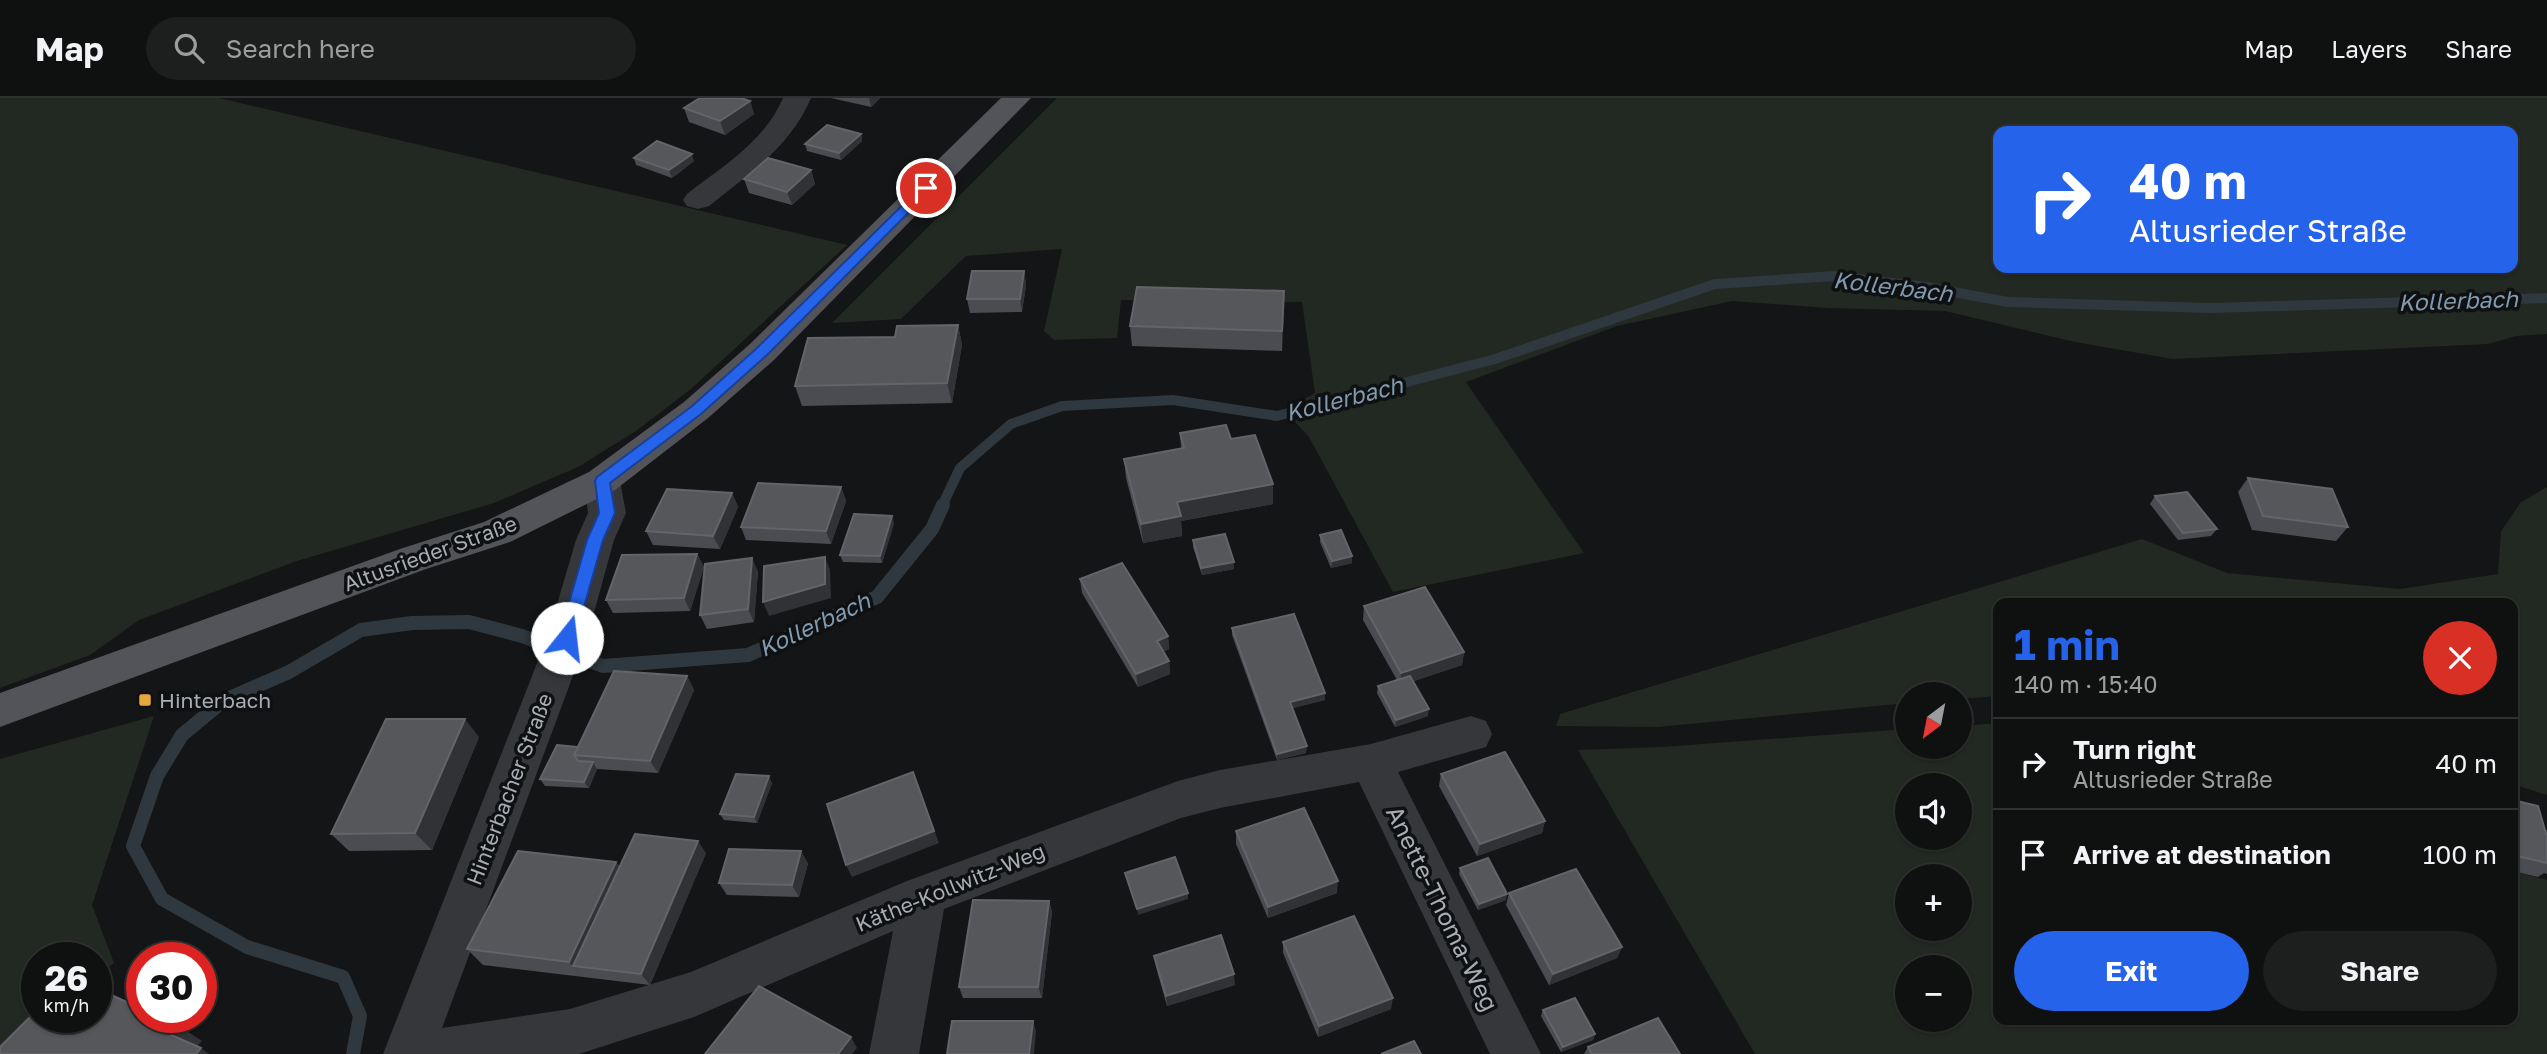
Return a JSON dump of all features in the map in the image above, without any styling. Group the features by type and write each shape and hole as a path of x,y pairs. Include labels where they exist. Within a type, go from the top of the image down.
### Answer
{"main road":[{"name":"Altusrieder Straße","path":"0,710 413,559 497,532 603,481 696,410 762,352 1017,98"}],"street":[{"path":"698,200 769,141 793,111 797,98"},
{"name":"Hinterbacher Straße","path":"408,1054 567,638 595,540 607,513 603,481"},
{"name":"Käthe-Kollwitz-Weg","path":"435,1054 570,1033 682,998 923,896 1178,800 1220,789 1371,762 1471,734"},
{"name":"Anette-Thoma-Weg","path":"1371,762 1516,1054"},
{"path":"894,1054 923,896"}],"shaded area":[{"path":"0,98 219,98 847,245 691,389 636,431 578,467 494,503 297,561 139,620 90,655 0,688"},
{"path":"1057,98 2547,98 2547,334 2516,336 2488,344 2173,359 2075,342 1945,311 1828,308 1732,301 1617,326 1466,382 1584,553 1393,592 1309,437 1284,410 1315,393 1302,302 1121,300 1117,338 1054,340 1044,331 1062,249 966,256 901,319 832,323"},
{"path":"2547,487 2547,795 2518,786 2518,598 1993,598 1993,696 1972,698 1972,682 1895,682 1895,704 1658,727 1556,726 1560,714 2142,539 2227,573 2400,589 2498,574 2501,531 2521,502"},
{"path":"154,716 92,905 106,942 21,942 21,1033 0,1054 0,759"},
{"path":"1993,723 1993,1025 2518,1025 2518,872 2547,880 2547,1054 1755,1054 1578,750 1661,747 1895,730 1895,760 1972,760 1972,725"}],"building":[{"path":"700,98 741,98 750,101 720,121 684,108"},
{"path":"827,125 861,134 839,153 805,144"},
{"path":"657,141 692,154 669,170 634,158"},
{"path":"768,158 811,170 787,192 744,179"},
{"path":"972,271 1024,271 1020,299 967,299"},
{"path":"1137,287 1284,291 1282,331 1130,326"},
{"path":"958,325 947,383 795,386 808,338 895,337 897,326"},
{"path":"1226,425 1231,439 1255,435 1273,484 1177,502 1181,516 1141,524 1124,459 1184,448 1180,433"},
{"path":"2248,478 2332,489 2348,527 2263,516"},
{"path":"758,483 841,487 826,531 741,527"},
{"path":"667,489 732,493 713,536 646,531"},
{"path":"2187,492 2217,529 2183,533 2155,496"},
{"path":"854,514 892,516 880,556 840,555"},
{"path":"1341,530 1352,556 1332,561 1320,535"},
{"path":"1225,534 1234,562 1201,568 1193,540"},
{"path":"697,554 684,598 606,600 622,555"},
{"path":"825,557 825,584 763,602 764,566"},
{"path":"752,558 748,609 700,615 705,564"},
{"path":"1122,563 1168,636 1157,641 1169,661 1136,674 1080,579"},
{"path":"1425,587 1464,652 1401,673 1364,606"},
{"path":"1294,614 1325,693 1290,702 1307,746 1277,754 1232,628"},
{"path":"614,671 687,676 650,761 574,755"},
{"path":"1410,676 1429,709 1396,720 1378,686"},
{"path":"386,719 465,719 415,833 331,834"},
{"path":"557,745 578,747 574,755 578,761 593,762 584,782 540,779"},
{"path":"1505,752 1545,821 1480,844 1441,774"},
{"path":"913,772 934,831 846,865 827,804"},
{"path":"736,774 769,776 754,817 720,814"},
{"path":"2518,801 2538,806 2547,837 2547,863 2518,856"},
{"path":"1304,808 1338,881 1268,907 1236,831"},
{"path":"635,834 698,841 641,974 573,966"},
{"path":"729,849 801,851 792,885 719,883"},
{"path":"518,851 616,862 569,962 467,949"},
{"path":"1175,857 1188,893 1137,909 1125,873"},
{"path":"1488,858 1507,894 1479,904 1460,868"},
{"path":"1576,869 1622,947 1553,974 1509,893"},
{"path":"973,900 1049,901 1038,987 959,987"},
{"path":"1354,916 1393,998 1319,1026 1283,942"},
{"path":"1221,935 1234,974 1166,996 1154,956"},
{"path":"759,986 851,1037 838,1054 705,1054"},
{"path":"112,995 126,1002 126,1033 173,1033 171,1035 201,1048 196,1054 0,1054 0,1047 21,1026 21,1033 112,1033"},
{"path":"1575,998 1595,1034 1563,1047 1543,1010"},
{"path":"1658,1018 1680,1054 1592,1054 1588,1047"},
{"path":"952,1021 1033,1021 1029,1054 947,1054"},
{"path":"1414,1041 1421,1054 1381,1054"}],"waterway":[{"name":"Kollerbach","path":"942,506 960,468 1011,424 1062,406 1173,400 1277,416 1495,359 1715,284 1835,276 1926,287 2008,302 2209,308 2547,298"},
{"name":"Kollerbach","path":"353,1054 360,1016 343,977 247,947 162,899 133,846 157,776 182,735 223,701 289,672 361,630 412,623 469,622 522,636 603,666 748,655 877,597 932,529 943,505"}],"place":[{"name":"Hinterbach","path":"145,700"}],"route":[{"path":"567,638 595,540 607,513 603,481 696,410 762,352 926,188"}]}
